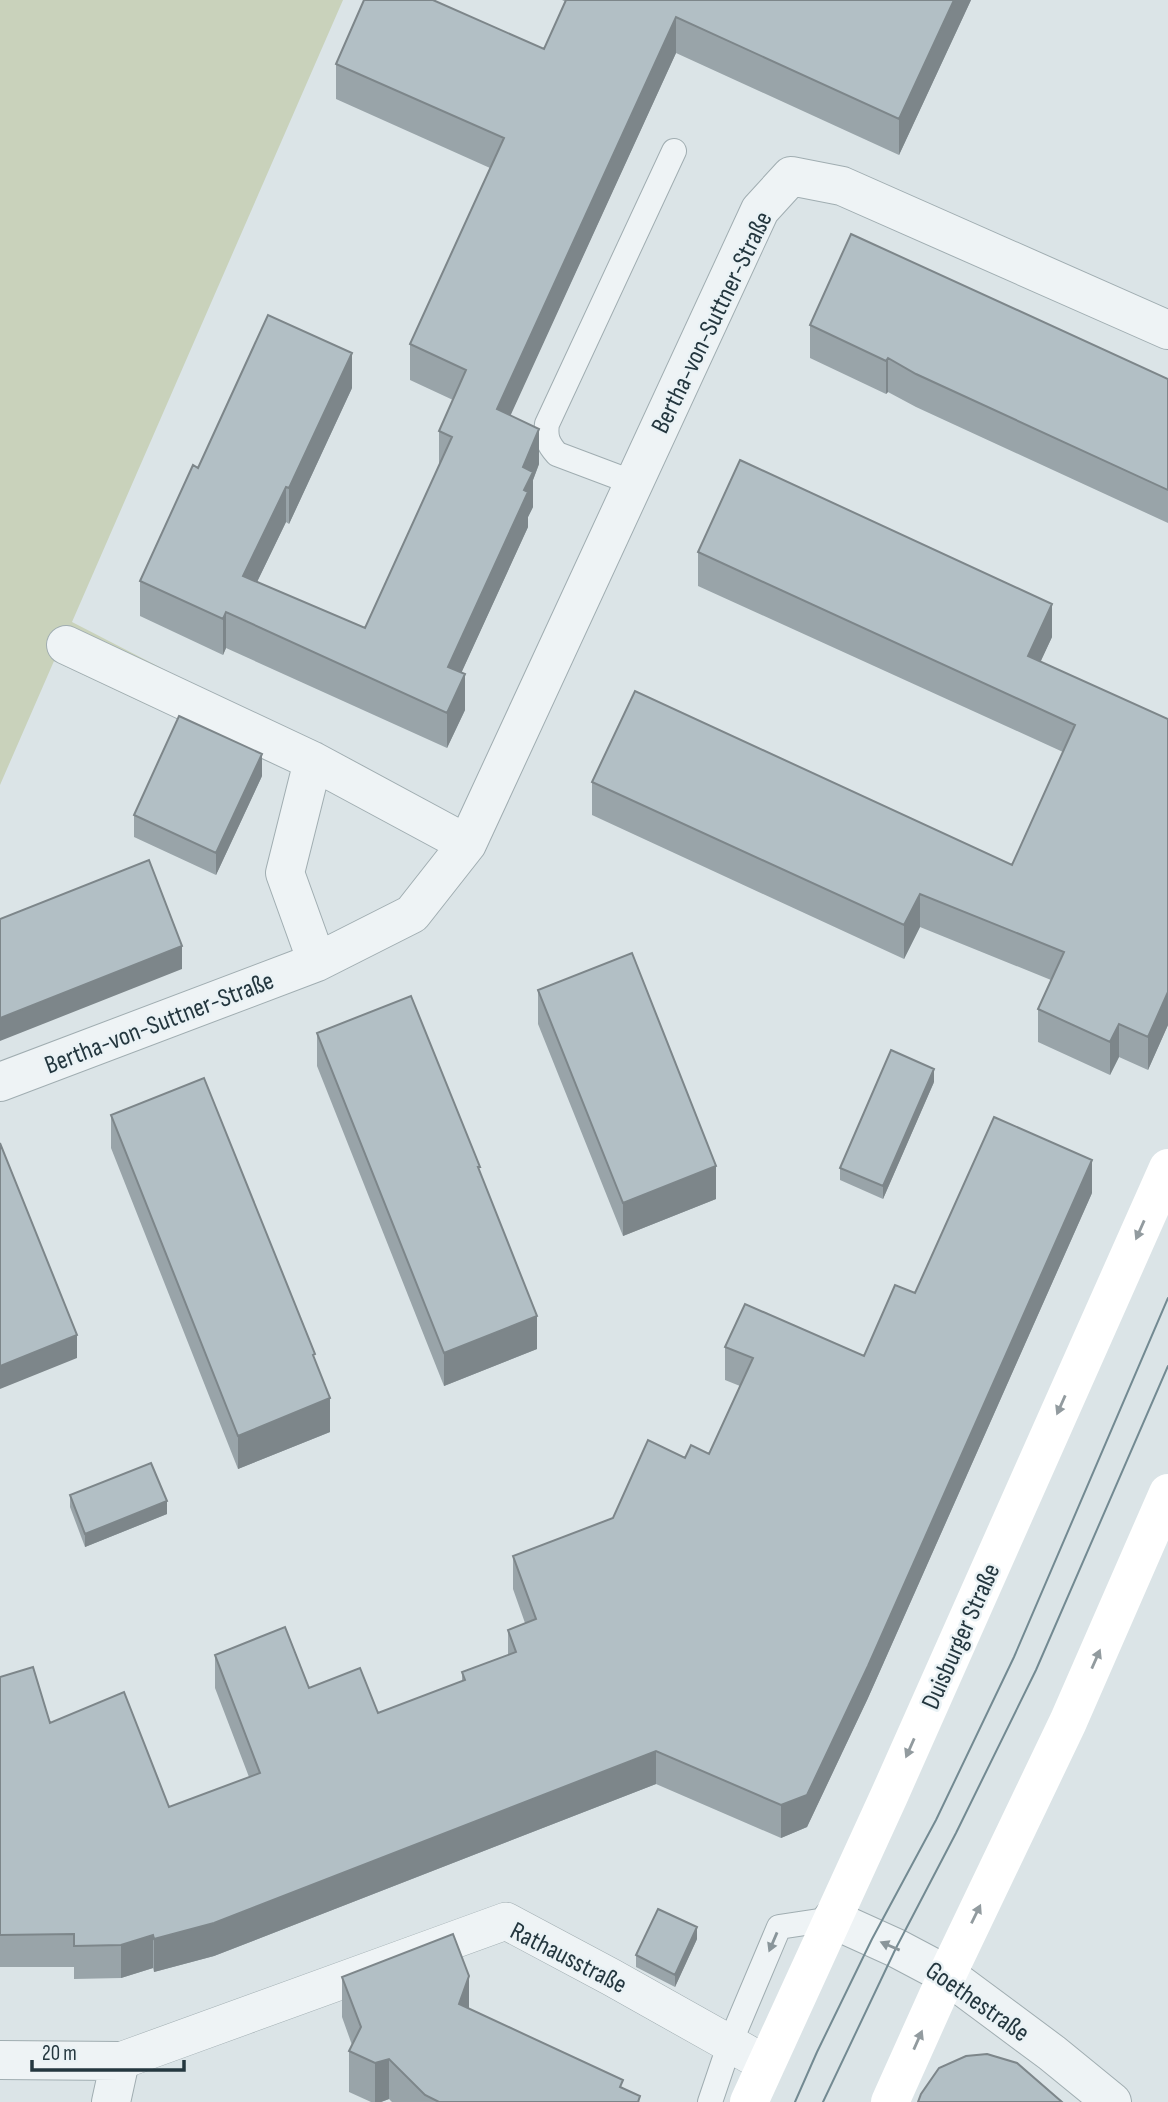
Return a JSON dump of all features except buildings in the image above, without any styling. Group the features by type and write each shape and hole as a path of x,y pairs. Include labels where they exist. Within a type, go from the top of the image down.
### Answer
{"main road":[{"name":"Duisburger Straße","path":"749,2102 889,1796 1168,1168"},
{"path":"891,2102 947,1975 1068,1722 1168,1493"}],"street":[{"name":"Bertha-von-Suttner-Straße","path":"0,1082 317,962 412,914 467,844 760,210 791,176 842,186 1168,330"},
{"path":"66,645 313,761 467,844"},
{"path":"313,761 285,873 317,962"},
{"name":"Goethestraße","path":"831,1919 896,1948 947,1975 1052,2053 1112,2102"},
{"name":"Rathausstraße","path":"0,2060 120,2061 506,1921 766,2064"},
{"path":"111,2102 120,2061"}],"lane":[{"path":"634,483 557,454 548,445 547,424 674,150"},
{"path":"710,2102 730,2043 779,1927 831,1919"}],"green space":[{"path":"0,0 343,0 72,622 169,672 154,708 54,661 0,785"}],"tram line":[{"path":"795,2102 872,1939 936,1820 1014,1657 1168,1298"},
{"path":"823,2102 896,1948 1036,1670 1168,1366"}]}
